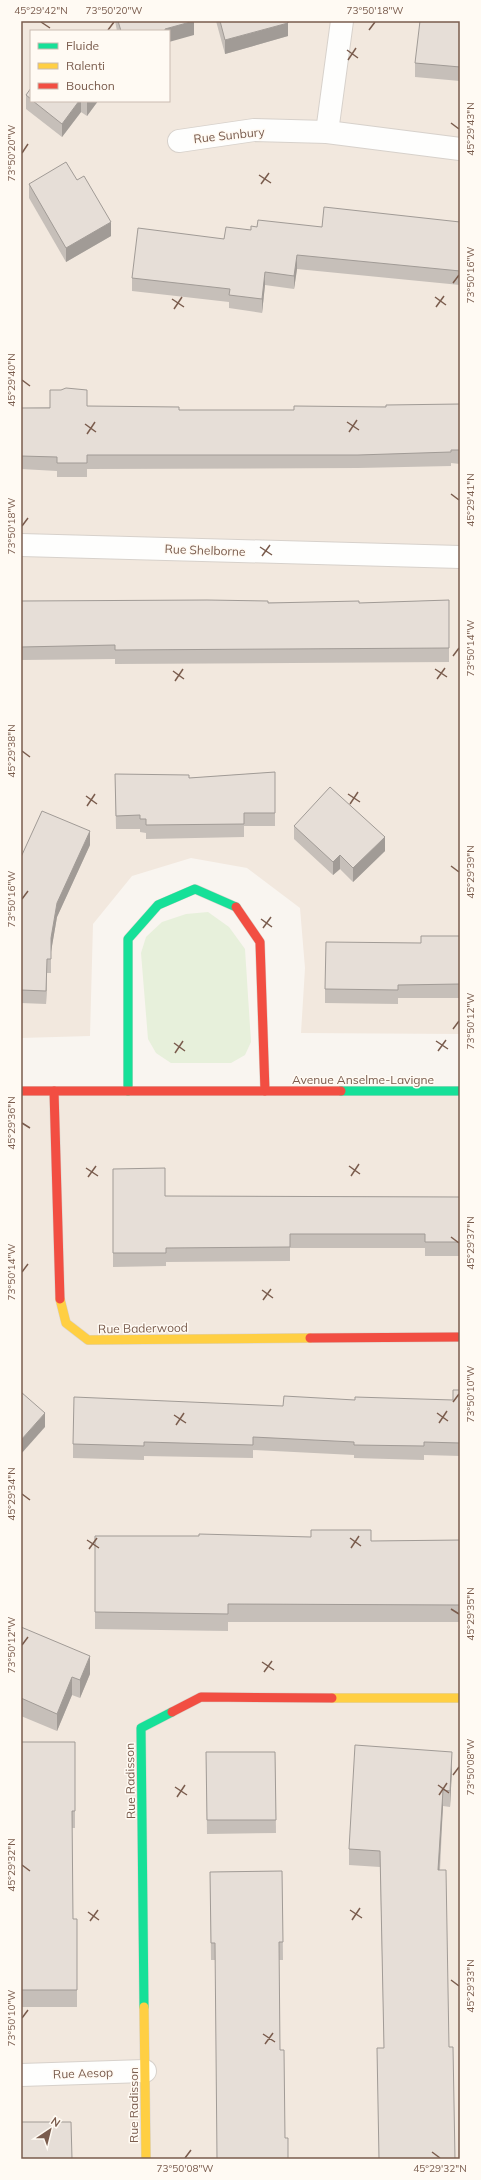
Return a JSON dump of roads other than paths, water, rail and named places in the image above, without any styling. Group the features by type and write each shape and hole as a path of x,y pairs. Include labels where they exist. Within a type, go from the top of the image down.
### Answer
{"street":[{"path":"327,132 342,21"},
{"name":"Rue Sunbury","path":"179,141 254,130 327,132 460,148"},
{"name":"Rue Shelborne","path":"21,545 460,557"},
{"path":"128,1091 128,939 158,905 194,889 236,907 260,942 265,1091"},
{"name":"Avenue Anselme-Lavigne","path":"21,1090 460,1091"},
{"name":"Rue Baderwood","path":"54,1090 59,1296 66,1323 88,1340 460,1337"},
{"name":"Rue Radisson","path":"146,2159 141,1728 201,1697 460,1698"},
{"name":"Rue Aesop","path":"21,2075 145,2071"}]}
